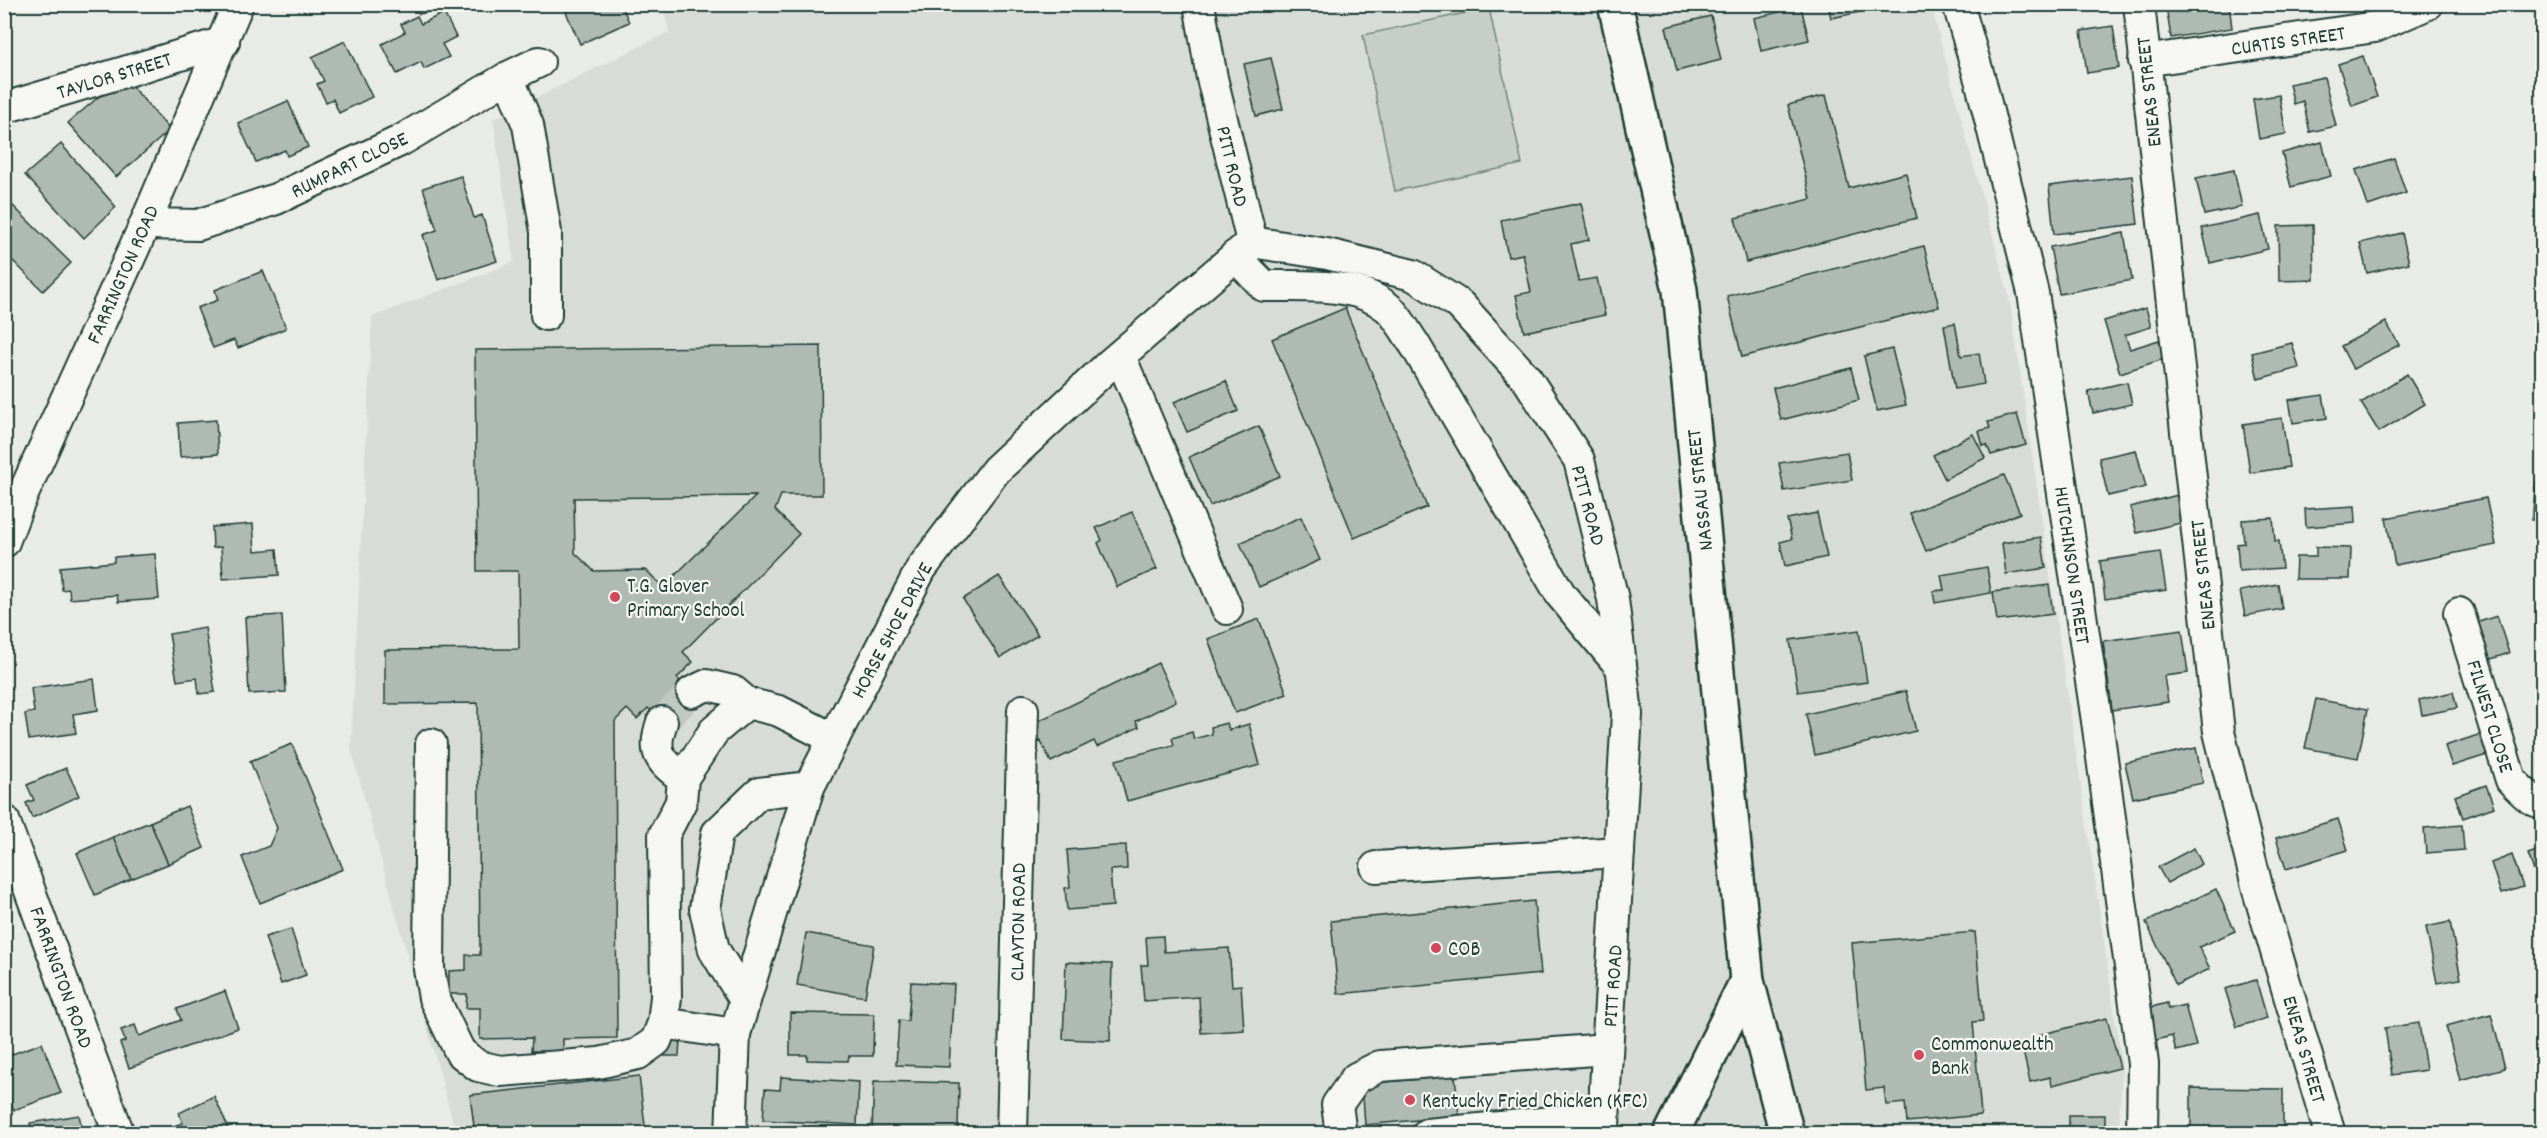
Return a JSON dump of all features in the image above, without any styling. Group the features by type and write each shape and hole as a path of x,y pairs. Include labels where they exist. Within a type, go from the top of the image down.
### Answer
{"main road":[{"name":"NASSAU STREET","path":"1615,4 1680,290 1747,981 1787,1134"},
{"path":"1671,1134 1747,981"}],"street":[{"name":"FARRINGTON ROAD","path":"4,542 19,503 145,224 224,42 238,4"},
{"name":"PITT ROAD","path":"1199,4 1243,249 1327,254 1413,275 1460,305 1527,379 1579,460 1613,599 1627,714 1604,1125"},
{"name":"HUTCHINSON STREET","path":"1958,4 1981,83 2033,293 2096,717 2143,1064 2142,1134"},
{"name":"ENEAS STREET","path":"2139,4 2219,732 2259,894 2330,1134"},
{"name":"CURTIS STREET","path":"2144,61 2374,27 2428,4"},
{"name":"TAYLOR STREET","path":"4,108 224,42"},
{"name":"RUMPART CLOSE","path":"145,224 198,225 276,199 400,141 508,77 539,62"},
{"path":"508,77 528,125 546,232 546,315"},
{"name":"HORSE SHOE DRIVE","path":"730,1134 735,1034 809,787 921,569 996,470 1120,356 1243,249"},
{"path":"1243,249 1264,286 1335,288 1363,294 1388,307 1415,345 1561,595 1621,667"},
{"path":"1120,356 1227,609"},
{"name":"FILNEST CLOSE","path":"2459,613 2511,780 2523,793 2538,803 2542,803"},
{"path":"692,692 707,685 733,691 747,703 779,711 834,739"},
{"path":"430,744 429,969 435,998 460,1052 478,1066 500,1071 599,1063 638,1054 656,1041 663,1023 666,997 664,835 681,802 683,778 714,731 747,703"},
{"name":"CLAYTON ROAD","path":"1012,1134 1023,710"},
{"path":"663,722 657,737 657,753 667,767 683,778"},
{"path":"745,1000 714,950 705,909 717,833 759,793 809,787"},
{"name":"FARRINGTON ROAD","path":"4,820 11,857 119,1134"},
{"path":"1376,867 1619,852"},
{"path":"663,1023 735,1034"},
{"path":"1341,1134 1337,1105 1356,1078 1380,1066 1607,1049"},
{"path":"1427,1134 1604,1125"}],"shaded area":[{"path":"663,5 1931,5 2009,297 2122,1064 2119,1133 456,1133 351,749 372,317 514,262 493,119 669,32"},
{"path":"1489,8 1522,164 1395,191 1363,35"}],"building":[{"path":"417,4 460,4 460,5 419,14"},
{"path":"573,4 621,4 629,22 580,44 566,12 575,8"},
{"path":"1828,4 1883,4 1884,7 1831,18"},
{"path":"2229,4 2232,28 2171,38 2166,6"},
{"path":"1801,7 1809,40 1761,51 1754,18"},
{"path":"444,13 456,37 442,44 449,57 424,69 421,62 397,74 382,44 405,32 401,24 417,16 421,24"},
{"path":"1711,16 1721,60 1677,71 1666,27"},
{"path":"2113,26 2119,68 2087,73 2081,31"},
{"path":"345,41 372,97 339,113 333,99 326,102 317,84 324,81 312,57"},
{"path":"2363,56 2377,97 2352,106 2338,64"},
{"path":"1271,58 1283,109 1256,116 1244,64"},
{"path":"123,76 170,130 116,177 68,123"},
{"path":"2324,77 2336,126 2310,132 2303,101 2294,104 2289,84"},
{"path":"1826,95 1849,188 1906,173 1917,218 1746,262 1735,218 1811,199 1788,105"},
{"path":"2279,95 2286,134 2259,139 2253,99"},
{"path":"288,101 308,147 287,156 285,150 256,162 238,123"},
{"path":"2322,142 2331,176 2291,187 2282,153"},
{"path":"61,144 116,207 84,238 25,175"},
{"path":"2394,158 2406,193 2368,206 2356,170"},
{"path":"2234,170 2242,207 2204,215 2196,178"},
{"path":"461,176 474,218 482,215 497,261 438,280 423,235 437,230 423,188"},
{"path":"2132,176 2138,224 2054,234 2049,186"},
{"path":"10,203 71,263 43,291 4,252 4,209"},
{"path":"1581,203 1589,240 1571,244 1579,281 1597,278 1605,315 1524,332 1516,295 1531,292 1523,254 1508,257 1501,220"},
{"path":"2260,215 2268,249 2210,263 2202,228"},
{"path":"2313,225 2314,280 2279,281 2278,226"},
{"path":"2124,233 2132,280 2059,294 2050,247"},
{"path":"2402,233 2409,263 2367,273 2360,243"},
{"path":"1924,246 1939,307 1742,357 1727,296"},
{"path":"263,271 286,328 238,348 234,340 213,348 197,308 218,300 215,290"},
{"path":"1345,308 1427,507 1354,538 1272,339"},
{"path":"2146,308 2151,327 2125,335 2130,349 2159,340 2164,359 2120,373 2104,321"},
{"path":"2386,322 2399,345 2353,369 2341,346"},
{"path":"1955,323 1961,356 1979,353 1984,384 1955,389 1944,325"},
{"path":"2292,343 2299,368 2258,379 2252,353"},
{"path":"821,346 822,495 781,495 775,510 799,534 683,652 693,662 677,678 699,699 670,729 648,708 637,719 627,709 615,721 617,1038 563,1039 563,1051 531,1051 532,1038 480,1039 480,1008 466,1008 467,994 449,994 449,971 466,970 466,955 480,955 478,703 385,704 385,650 519,649 518,571 477,571 475,350","holes":["756,496 663,587 646,570 594,571 575,553 574,498"]},
{"path":"1892,349 1906,405 1877,411 1864,356"},
{"path":"1851,368 1859,400 1781,420 1773,388"},
{"path":"2407,374 2425,404 2379,432 2361,403"},
{"path":"1226,381 1238,411 1187,432 1174,402"},
{"path":"2127,382 2132,404 2093,413 2088,391"},
{"path":"2323,395 2327,418 2293,423 2289,400"},
{"path":"2017,414 2026,445 1991,455 1987,445 1983,446 1979,431 1990,428 1988,422"},
{"path":"2282,418 2289,467 2250,473 2243,424"},
{"path":"216,420 218,454 180,457 178,423"},
{"path":"1259,426 1280,476 1210,506 1189,457"},
{"path":"1973,434 1985,458 1945,479 1933,455"},
{"path":"2136,450 2146,487 2108,496 2099,458"},
{"path":"1847,452 1852,480 1784,491 1779,463"},
{"path":"2004,475 2020,513 1926,551 1910,513"},
{"path":"2536,482 2542,482 2542,521 2532,520"},
{"path":"2178,495 2185,522 2137,533 2130,507"},
{"path":"2486,498 2496,545 2395,565 2386,518"},
{"path":"2355,506 2356,523 2306,527 2305,509"},
{"path":"1132,512 1157,569 1117,587 1098,543 1102,540 1096,528"},
{"path":"1817,513 1827,557 1785,566 1780,542 1792,539 1787,519"},
{"path":"1301,517 1320,560 1259,587 1240,543"},
{"path":"2273,518 2275,541 2279,541 2282,568 2239,571 2237,544 2244,543 2242,520"},
{"path":"253,524 255,551 277,549 279,575 223,579 221,547 213,548 212,527"},
{"path":"2041,537 2046,568 2006,574 2002,543"},
{"path":"2316,547 2351,548 2350,579 2295,579 2296,557 2316,557"},
{"path":"2160,552 2166,590 2105,599 2100,561"},
{"path":"155,554 159,599 118,602 117,595 70,599 69,589 62,590 60,567 114,562 114,557"},
{"path":"1987,567 1991,593 1935,603 1933,591 1944,590 1941,575"},
{"path":"999,576 1038,635 1000,658 963,599"},
{"path":"2278,584 2282,609 2245,616 2240,591"},
{"path":"2049,585 2053,614 1997,621 1993,592"},
{"path":"282,615 286,692 249,694 245,617"},
{"path":"2497,616 2509,653 2482,662 2470,625"},
{"path":"1259,619 1287,694 1235,713 1208,639"},
{"path":"205,628 215,692 199,694 197,678 177,681 169,634"},
{"path":"1859,630 1867,682 1798,692 1790,640"},
{"path":"2182,630 2188,673 2164,676 2168,702 2112,710 2103,641"},
{"path":"1158,663 1176,701 1136,721 1139,727 1097,747 1094,741 1051,762 1032,724"},
{"path":"94,679 98,710 73,714 76,733 29,740 25,714 34,712 31,688"},
{"path":"1906,691 1916,731 1815,755 1806,714"},
{"path":"2453,692 2457,708 2422,715 2419,700"},
{"path":"2316,699 2368,709 2358,758 2305,748"},
{"path":"1227,723 1229,730 1249,724 1260,765 1127,801 1116,760 1174,745 1172,738 1192,732 1194,739 1212,734 1211,727"},
{"path":"2481,734 2487,755 2452,766 2445,746"},
{"path":"292,744 343,869 260,903 242,857 269,846 277,828 250,761"},
{"path":"2196,748 2203,783 2133,798 2125,763"},
{"path":"66,768 79,796 32,818 26,803 34,800 27,785"},
{"path":"2486,785 2494,807 2463,818 2455,796"},
{"path":"187,806 204,848 168,864 150,822"},
{"path":"2338,819 2348,850 2286,869 2276,838"},
{"path":"150,822 168,864 131,879 113,837"},
{"path":"2462,825 2464,850 2426,853 2424,828"},
{"path":"113,837 131,879 95,895 77,853"},
{"path":"1126,845 1127,869 1110,870 1113,906 1067,910 1065,888 1070,887 1067,850"},
{"path":"2194,848 2202,864 2167,883 2158,867"},
{"path":"2542,849 2542,891 2541,891 2528,854"},
{"path":"2512,855 2523,887 2501,894 2491,863"},
{"path":"2216,889 2235,931 2199,947 2210,969 2176,985 2146,922"},
{"name":"COB","path":"1534,901 1541,974 1338,994 1331,921"},
{"path":"2450,922 2461,979 2437,983 2426,927"},
{"path":"291,929 306,975 281,984 265,937"},
{"name":"Commonwealth Bank","path":"1975,932 1983,1021 1973,1022 1981,1115 1907,1122 1905,1103 1886,1105 1884,1088 1866,1090 1852,943"},
{"path":"806,933 874,945 865,997 797,985"},
{"path":"1163,936 1164,952 1229,948 1232,986 1241,985 1244,1030 1201,1033 1199,997 1144,1001 1141,965 1148,965 1146,937"},
{"path":"1066,962 1112,964 1110,1041 1063,1039"},
{"path":"2256,980 2267,1018 2237,1027 2225,989"},
{"path":"911,982 954,984 949,1067 896,1065 899,1020 908,1021"},
{"path":"225,991 238,1028 129,1068 120,1043 125,1041 121,1030 135,1025 139,1036 181,1020 177,1009"},
{"path":"2167,1003 2168,1009 2185,1005 2196,1046 2176,1051 2172,1036 2149,1042 2140,1010"},
{"path":"790,1013 874,1014 873,1056 849,1056 848,1061 807,1060 807,1055 790,1055"},
{"path":"2491,1014 2505,1068 2460,1080 2446,1026"},
{"path":"2107,1018 2120,1068 2052,1085 2050,1077 2030,1082 2023,1051 2042,1046 2039,1035"},
{"path":"2419,1023 2426,1070 2392,1075 2385,1028"},
{"path":"660,1039 680,1039 679,1056 660,1056"},
{"path":"42,1043 61,1093 14,1110 4,1084 4,1057"},
{"path":"639,1076 646,1134 475,1134 470,1095"},
{"name":"Kentucky Fried Chicken (KFC)","path":"1455,1076 1459,1116 1365,1125 1362,1084"},
{"path":"781,1077 859,1082 857,1125 763,1120 765,1089 780,1090"},
{"path":"874,1081 959,1083 958,1131 872,1129"},
{"path":"2191,1088 2283,1089 2283,1134 2191,1134"},
{"path":"214,1096 228,1127 215,1134 180,1134 176,1125 183,1123 179,1113"},
{"path":"79,1115 83,1134 32,1134 30,1123"},
{"path":"2069,1115 2105,1115 2105,1134 2069,1134"}],"tunnel":[{"path":"662,722 692,692"}],"place":[{"name":"T.G. Glover Primary School","path":"615,597"},
{"name":"COB","path":"1436,948"},
{"name":"Commonwealth Bank","path":"1919,1055"},
{"name":"Kentucky Fried Chicken (KFC)","path":"1410,1100"}]}
